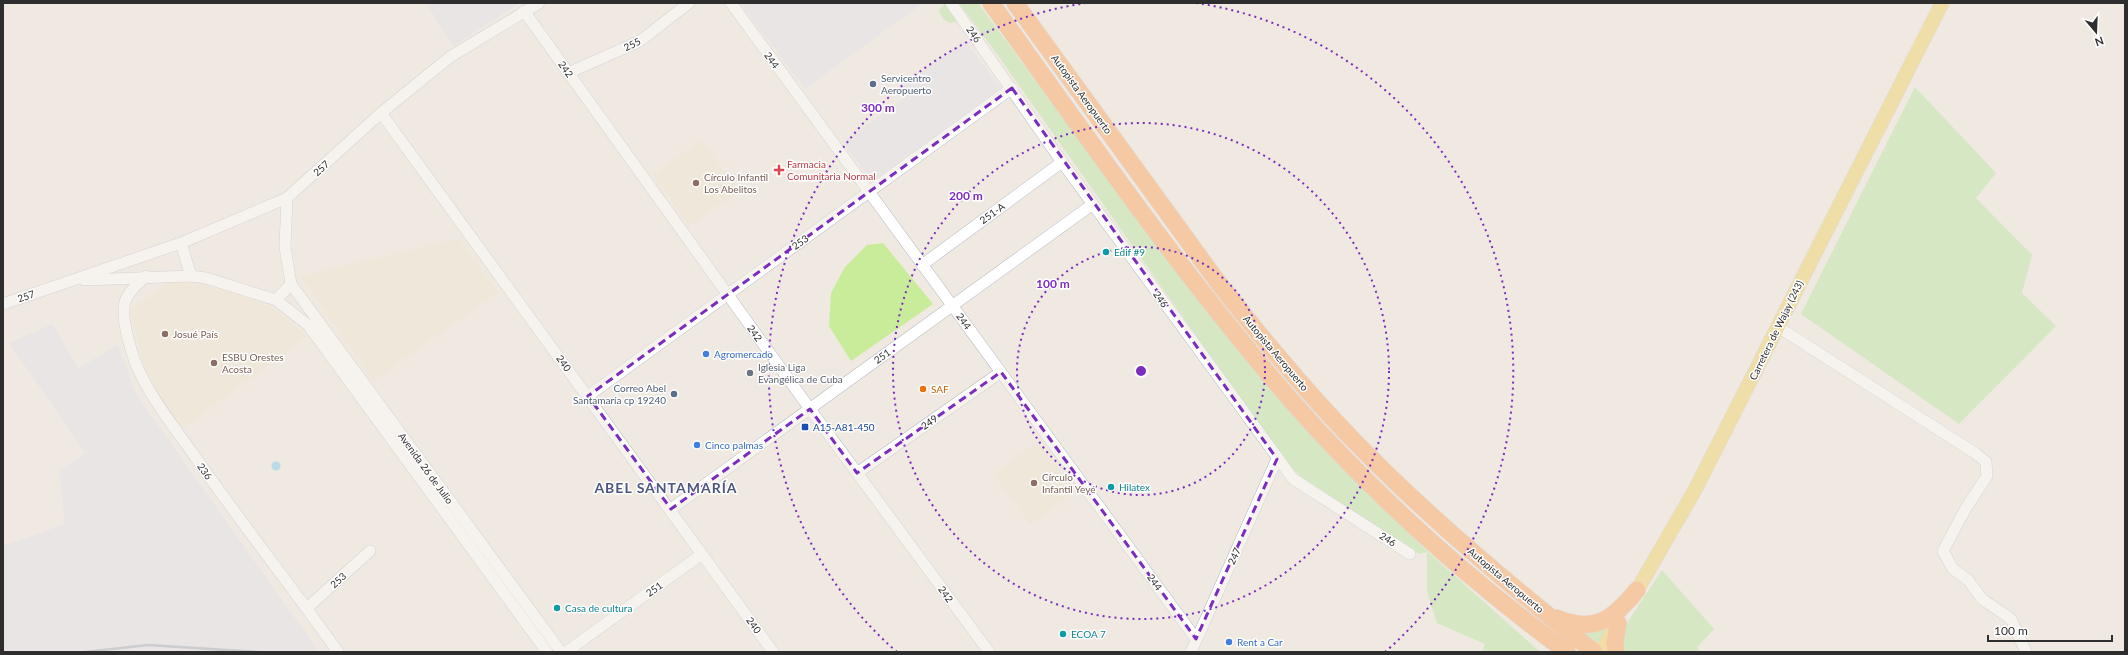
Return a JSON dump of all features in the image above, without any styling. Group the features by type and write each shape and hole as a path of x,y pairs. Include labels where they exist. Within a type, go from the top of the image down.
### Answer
{"highway":[{"name":"Autopista Aeropuerto","path":"991,3 1167,247 1228,326 1291,400 1397,511 1454,564 1528,624 1567,652"},
{"name":"Autopista Aeropuerto","path":"1015,3 1217,281 1305,388 1364,451 1430,513 1544,613 1594,652"},
{"path":"1544,613 1582,626 1596,623 1608,619 1620,610 1637,590"},
{"path":"1616,652 1614,643 1618,623"},
{"path":"1528,624 1550,652"}],"main road":[{"name":"Carretera de Wajay (243)","path":"1600,652 1696,488 1942,3"}],"street":[{"name":"257","path":"3,304 181,243 240,220 287,198 381,113 450,57 524,10 539,3"},
{"name":"255","path":"568,72 640,41 689,3"},
{"name":"244","path":"731,3 1196,639"},
{"name":"246","path":"951,3 1012,88 1062,162 1293,479 1410,554"},
{"name":"242","path":"524,10 810,409 989,652"},
{"name":"253","path":"588,396 1012,88"},
{"name":"240","path":"381,113 671,509 773,652"},
{"name":"251-A","path":"922,265 1062,162"},
{"name":"Avenida 26 de Julio","path":"287,198 285,246 291,284 466,533 547,652"},
{"name":"251","path":"671,509 1093,204"},
{"path":"181,243 191,276"},
{"name":"257","path":"72,280 116,279 146,276"},
{"path":"125,302 131,291 146,276"},
{"name":"Avenida 26 de Julio","path":"146,276 191,276 206,278 276,300 308,325 442,499"},
{"name":"236","path":"116,279 125,302 126,327 132,353 140,375 244,526 307,608 338,652"},
{"path":"276,300 291,284"},
{"path":"1778,327 1976,453 1986,462 1987,476 1966,508 1943,551 1953,569 1968,580 1982,599 2011,619 2026,652"},
{"name":"249","path":"857,473 1001,372"},
{"name":"247","path":"1191,652 1277,459"},
{"name":"Avenida 26 de Julio","path":"466,533 561,652"},
{"name":"253","path":"307,608 370,551"},
{"name":"251","path":"566,652 702,554"}],"highlighted area":[{"path":"1012,88 1277,459 1196,639 1001,372 857,473 810,409 671,509 588,396"}],"shaded area":[{"path":"426,3 520,3 453,46"},
{"path":"740,3 923,3 805,89"},
{"path":"965,40 1001,88 872,182 843,142 904,98 898,89"},
{"name":"Círculo Infantil Los Abelitos","path":"702,140 739,191 689,226 653,175"},
{"path":"459,238 499,292 373,381 300,276"},
{"name":"ESBU Orestes Acosta","path":"176,278 204,284 271,306 308,336 182,429 155,392 145,372 130,309"},
{"path":"52,324 79,368 118,344 136,394 319,652 3,652 3,546 65,524 59,471 85,453 9,343"},
{"name":"Círculo Infantil Yeyé","path":"1038,441 1076,491 1030,525 993,474"}],"green space":[{"path":"945,3 947,3 959,21 950,23 943,19 939,10"},
{"path":"959,3 978,3 1199,302 1253,368 1339,465 1427,551 1540,652 1482,652 1485,644 1437,623 1427,591 1427,552 1419,554 1300,476 1284,460 997,54"},
{"path":"1915,87 1996,173 1976,198 2032,255 2022,293 2056,326 1959,424 1801,314"},
{"path":"883,243 933,304 851,361 829,326 831,293 845,267 867,245"},
{"path":"1662,570 1714,629 1697,647 1701,652 1622,652 1625,626"},
{"path":"1611,623 1598,647 1577,630"}],"water":[{"path":"274,462 278,462 280,466 278,470 274,470 272,468 272,464"}],"railway":[{"path":"85,652 148,645 258,652"}],"place":[{"name":"Servicentro Aeropuerto","path":"873,84"},
{"name":"Farmacia Comunitaria Normal","path":"779,170"},
{"name":"Círculo Infantil Los Abelitos","path":"696,183"},
{"name":"Edif #9","path":"1106,252"},
{"name":"Josué País","path":"165,334"},
{"name":"Agromercado","path":"706,354"},
{"name":"ESBU Orestes Acosta","path":"214,363"},
{"name":"Iglesia Liga Evangélica de Cuba","path":"750,373"},
{"name":"SAF","path":"923,389"},
{"name":"Correo Abel Santamaría cp 19240","path":"674,394"},
{"name":"A15-A81-450","path":"805,427"},
{"name":"Cinco palmas","path":"697,445"},
{"name":"Círculo Infantil Yeyé","path":"1034,483"},
{"name":"Hilatex","path":"1111,487"},
{"name":"Casa de cultura","path":"557,608"},
{"name":"ECOA 7","path":"1063,634"},
{"name":"Rent a Car","path":"1229,642"}],"district":[{"name":"ABEL SANTAMARÍA","path":"666,487"}]}
